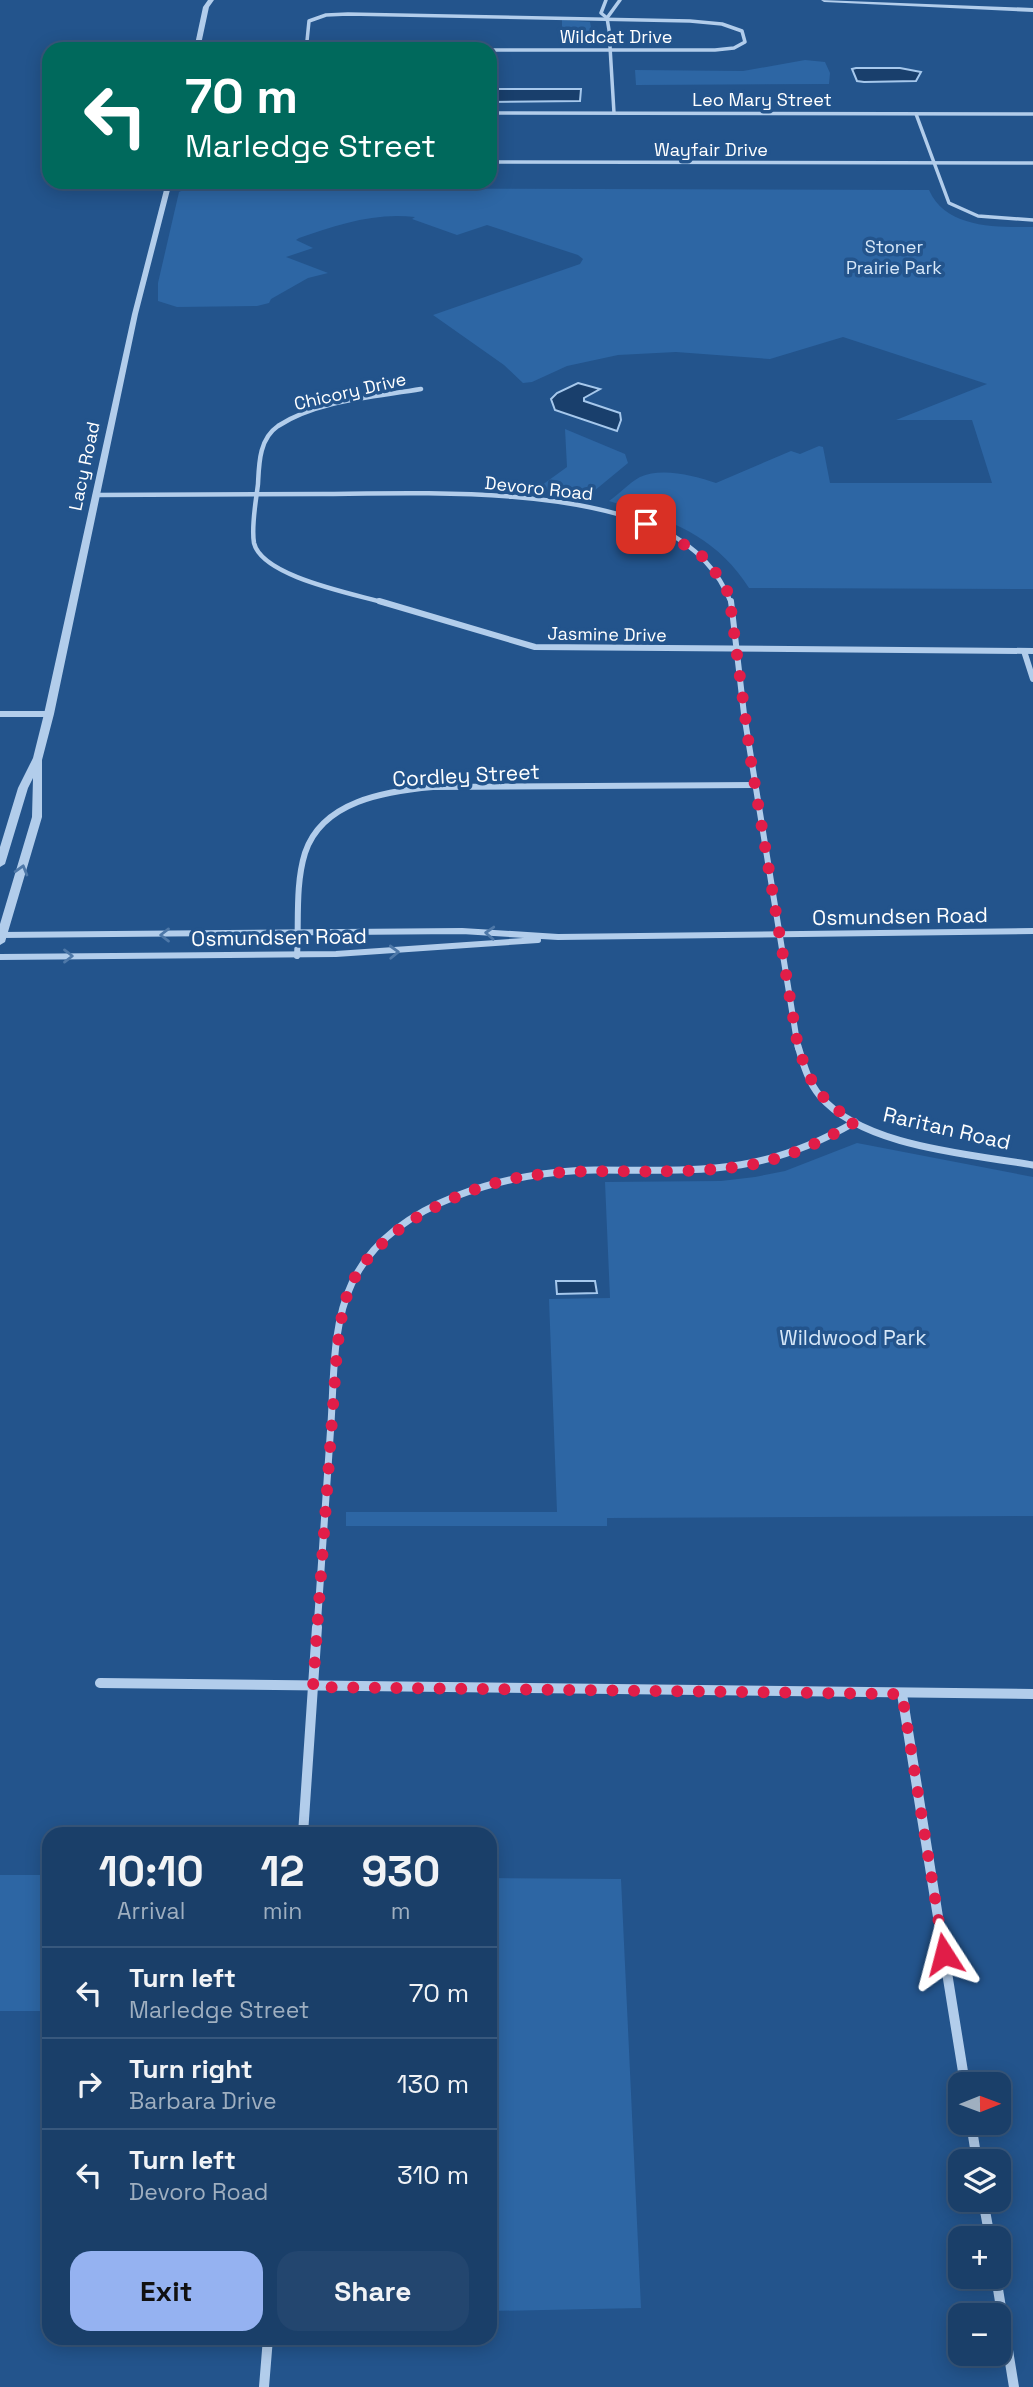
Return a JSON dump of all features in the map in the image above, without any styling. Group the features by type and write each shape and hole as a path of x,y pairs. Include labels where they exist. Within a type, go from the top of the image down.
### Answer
{"street":[{"path":"198,42 206,7 211,0"},
{"path":"606,0 601,13 607,18"},
{"path":"614,113 607,18 620,0"},
{"path":"824,0 933,3 1033,10"},
{"path":"198,2 206,7"},
{"path":"309,42 309,21 326,15 514,14 607,18"},
{"name":"Wildcat Drive","path":"497,50 715,50 741,46 745,42 742,31 733,26 607,18"},
{"name":"Leo Mary Street","path":"497,113 1033,114"},
{"path":"916,114 948,203 970,214 989,218 1033,220"},
{"name":"Wayfair Drive","path":"497,162 1033,163"},
{"name":"Lacy Road","path":"0,864 23,788 38,758 49,714 135,314 167,189"},
{"name":"Chicory Drive","path":"259,495 263,446 270,431 278,425 313,411 421,389"},
{"name":"Devoro Road","path":"95,495 503,496 570,503 625,517 685,544 709,562 729,594 755,785 798,1047 809,1077 830,1106 855,1122"},
{"name":"Jasmine Drive","path":"259,495 254,542 258,554 267,563 294,576 535,647 1033,651"},
{"path":"1024,651 1033,679"},
{"path":"0,714 49,714"},
{"name":"Lacy Road","path":"1,938 37,817 38,758"},
{"name":"Cordley Street","path":"297,956 304,861 309,842 324,822 338,812 376,796 433,788 755,785"},
{"name":"Osmundsen Road","path":"1,938 461,931 558,937 1033,931"},
{"name":"Osmundsen Road","path":"0,957 297,956 453,949 558,937"},
{"path":"303,1827 337,1350 352,1282 370,1258 400,1228 452,1197 491,1183 531,1174 571,1170 738,1167 800,1151 855,1122"},
{"name":"Raritan Road","path":"855,1122 884,1135 1033,1165"},
{"path":"100,1683 1033,1694"},
{"path":"902,1694 963,2072"},
{"path":"998,2289 1014,2387"},
{"path":"264,2387 267,2345"}],"green space":[{"path":"562,20 590,22 594,45 562,45"},
{"path":"805,60 825,62 830,73 829,84 636,85 635,70 743,71"},
{"name":"Stoner Prairie Park","path":"186,189 929,190 937,203 960,219 989,226 1033,227 1033,589 749,588 736,569 705,541 670,522 609,501 636,479 649,474 678,474 716,483 791,451 800,454 819,446 823,447 830,483 992,483 972,420 896,420 987,384 843,337 770,359 676,352 618,355 567,366 532,382 523,383 504,365 433,315 580,264 583,259 578,255 487,225 457,235 412,219 415,217 370,218 299,238 296,240 313,248 286,257 328,273 308,278 271,299 269,303 257,306 177,307 158,301 158,283 179,192"},
{"path":"565,429 625,454 628,463 588,496 538,488 567,467"},
{"name":"Wildwood Park","path":"857,1143 1033,1177 1033,1516 607,1518 607,1526 346,1526 346,1512 557,1512 549,1299 610,1298 605,1182 721,1181 755,1177 785,1171"},
{"path":"0,1875 42,1875 42,2011 0,2011"},
{"path":"497,1878 621,1879 641,2308 497,2311"}],"shaded area":[{"path":"900,68 921,72 916,81 864,82 857,81 852,69"},
{"path":"497,89 581,89 580,101 497,102"},
{"path":"578,383 600,389 584,398 584,401 620,413 621,420 617,431 555,410 551,399 557,393"},
{"path":"556,1281 595,1281 597,1293 557,1294"}],"route":[{"path":"646,524 696,551 709,562 729,594 751,761 798,1047 809,1077 820,1095 830,1106 855,1122 800,1151 738,1167 710,1170 571,1170 531,1174 491,1183 452,1197 400,1228 370,1258 352,1282 337,1350 313,1687 902,1694 944,1954"}]}
